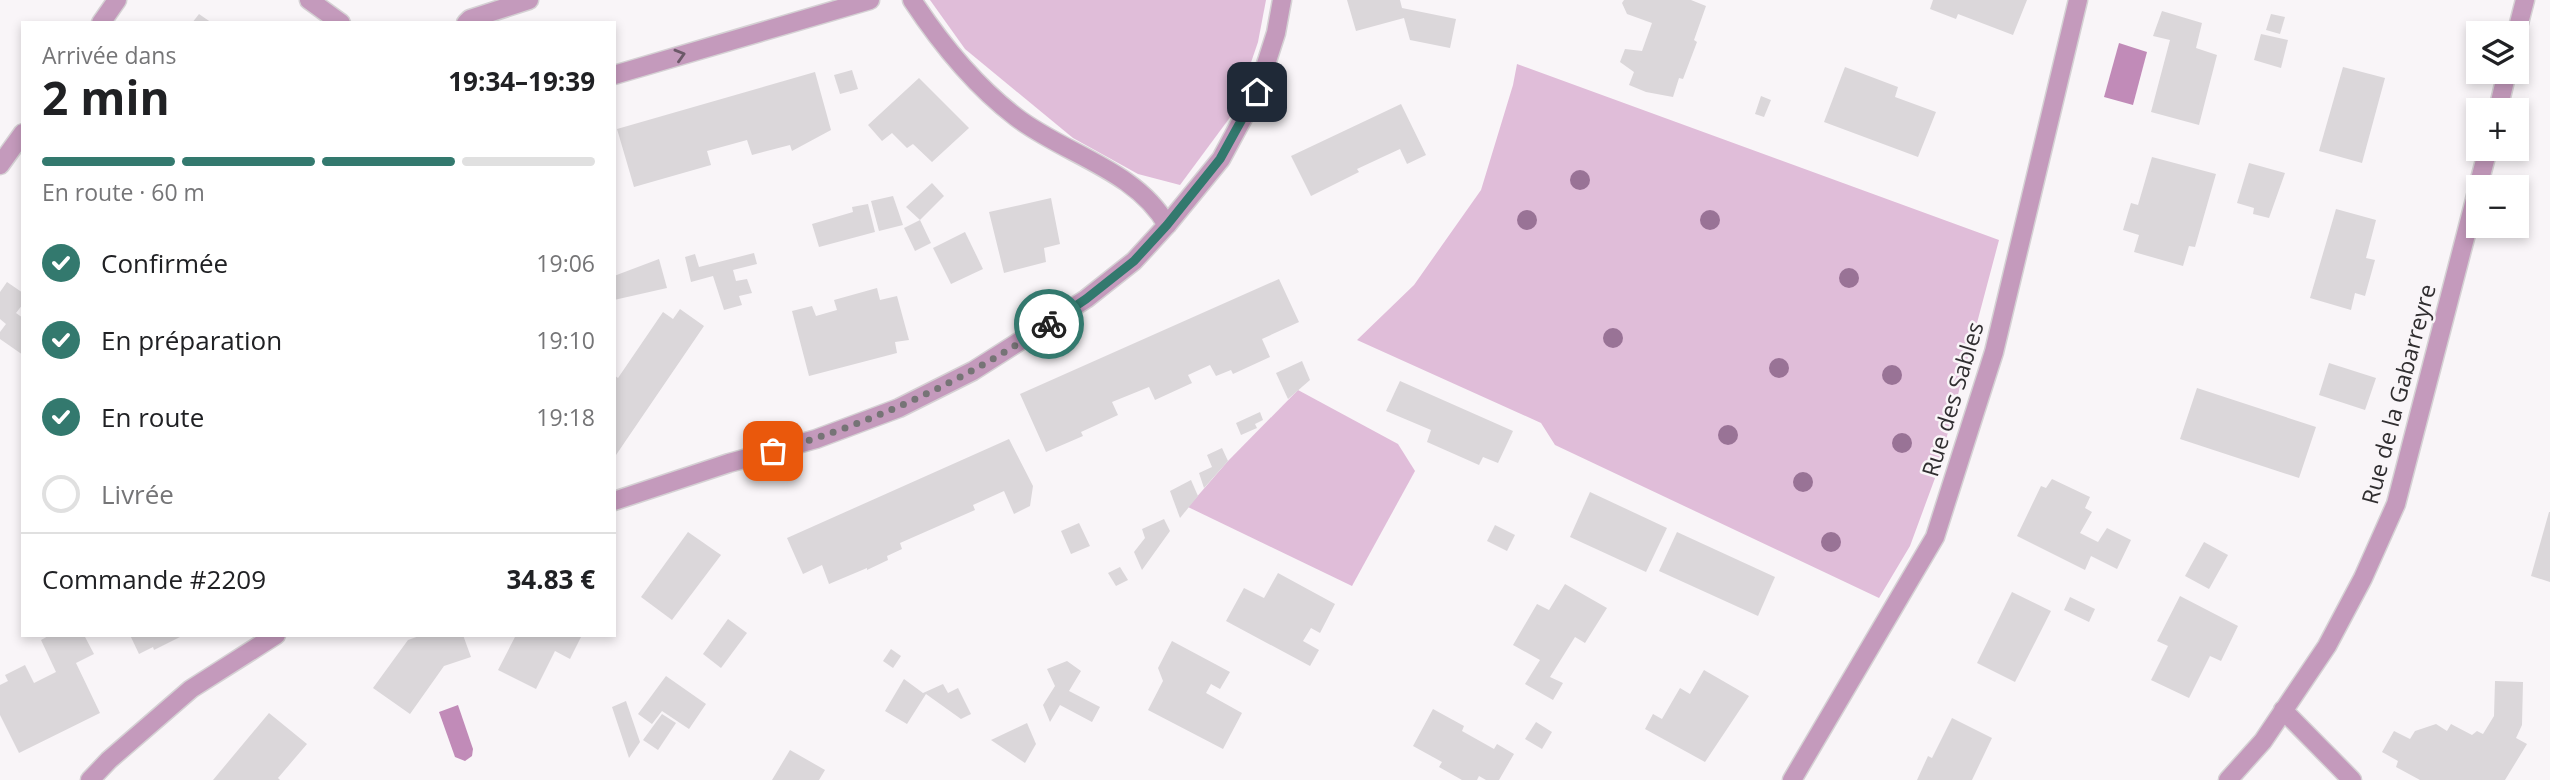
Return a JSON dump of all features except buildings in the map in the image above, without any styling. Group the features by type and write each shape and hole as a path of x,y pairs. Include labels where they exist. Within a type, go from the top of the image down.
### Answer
{"street":[{"path":"102,21 117,0"},
{"path":"309,0 338,21"},
{"path":"468,21 529,0"},
{"path":"616,74 870,0"},
{"path":"912,0 933,32 967,72 1016,117 1134,186 1158,208 1167,225"},
{"path":"616,500 729,463 816,439 899,408 973,371 1086,299 1134,261 1220,159 1257,92 1276,33 1282,0"},
{"name":"Rue des Sables","path":"1792,780 1935,537 1994,352 2078,0"},
{"path":"2520,21 2525,0"},
{"path":"0,165 21,136"},
{"name":"Rue de la Gabarreyre","path":"2228,780 2263,741 2326,646 2363,578 2396,504 2466,233"},
{"path":"90,780 109,760 191,689 273,637"},
{"path":"2283,710 2352,780"}],"shaded area":[{"path":"930,0 1266,0 1258,42 1234,112 1180,185 1138,174 1073,138 965,49"},
{"path":"2119,43 2147,52 2133,105 2104,97"},
{"path":"1517,64 1999,240 1938,470 1910,546 1879,598 1555,445 1541,423 1357,340 1414,285 1481,190"},
{"path":"1298,390 1398,444 1415,471 1352,586 1188,507 1228,461"},
{"path":"458,705 473,749 472,756 465,761 455,757 439,712"}],"way so far":[{"path":"773,451 816,439 899,408 973,371 1049,324"}],"route":[{"path":"1049,324 1134,261 1167,225 1220,159 1257,92"}]}
